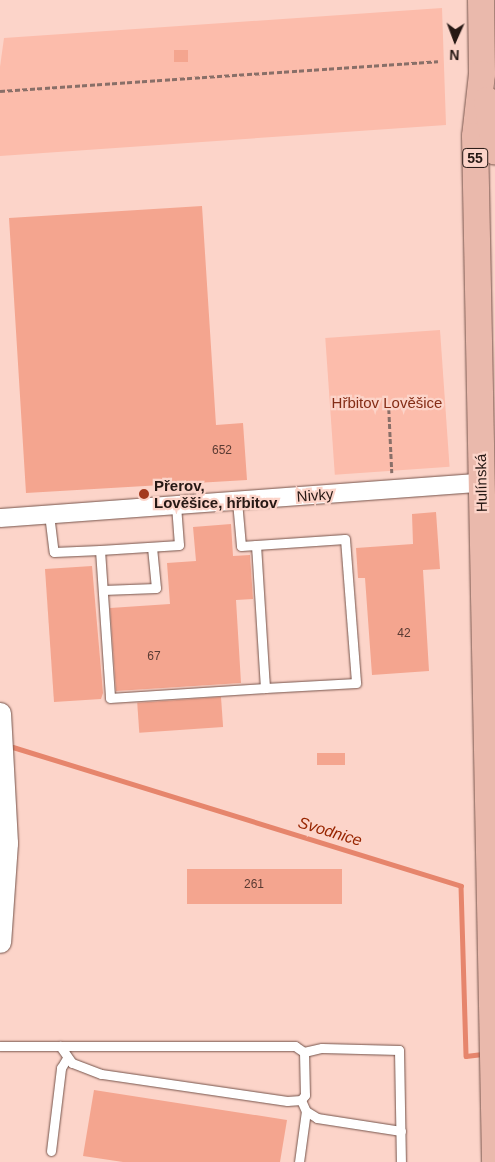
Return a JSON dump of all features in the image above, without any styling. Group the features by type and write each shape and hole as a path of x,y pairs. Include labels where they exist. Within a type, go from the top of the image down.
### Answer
{"main road":[{"name":"Hulínská","path":"481,0 482,74 475,136 488,483 495,1162"},
{"name":"Hulínská","path":"482,74 495,151"}],"street":[{"name":"Nivky","path":"0,518 488,483"},
{"path":"0,713 7,843 0,942"}],"lane":[{"path":"100,550 110,698 356,683 345,539 241,546 237,501"},
{"path":"49,514 54,552 100,550 179,545 176,506"},
{"path":"256,545 265,688"},
{"path":"103,590 156,588 152,546"},
{"path":"0,1046 295,1046 304,1052 322,1048 399,1050 401,1162"},
{"path":"60,1046 67,1058 83,1070 287,1101 301,1100"},
{"path":"299,1162 306,1111 301,1100 306,1086 304,1052"},
{"path":"51,1151 61,1068 67,1058"},
{"path":"306,1111 317,1118 401,1131"}],"path":[{"path":"0,92 438,61"},
{"path":"389,409 393,490"}],"green space":[{"path":"442,8 446,125 0,156 0,67 4,38"},
{"name":"Hřbitov Lověšice","path":"440,330 450,467 335,475 325,338"}],"building":[{"path":"174,50 188,50 188,62 174,62"},
{"path":"202,206 216,425 243,423 247,480 26,493 9,218"},
{"path":"436,512 440,569 423,570 429,671 372,675 365,578 358,578 356,548 413,544 412,514"},
{"path":"231,524 233,556 250,555 253,599 236,600 241,683 116,691 110,608 170,604 167,563 196,561 193,527"},
{"path":"92,566 103,693 101,699 54,702 45,569"},
{"path":"221,697 223,727 139,733 137,703"},
{"path":"317,753 345,753 345,765 317,765"},
{"path":"187,869 342,869 342,904 187,904"},
{"path":"94,1090 287,1120 280,1162 123,1162 83,1156"}],"waterway":[{"name":"Svodnice","path":"13,747 461,886 466,1056 482,1054"}],"place":[{"name":"Přerov, Lověšice, hřbitov","path":"144,494"}]}
